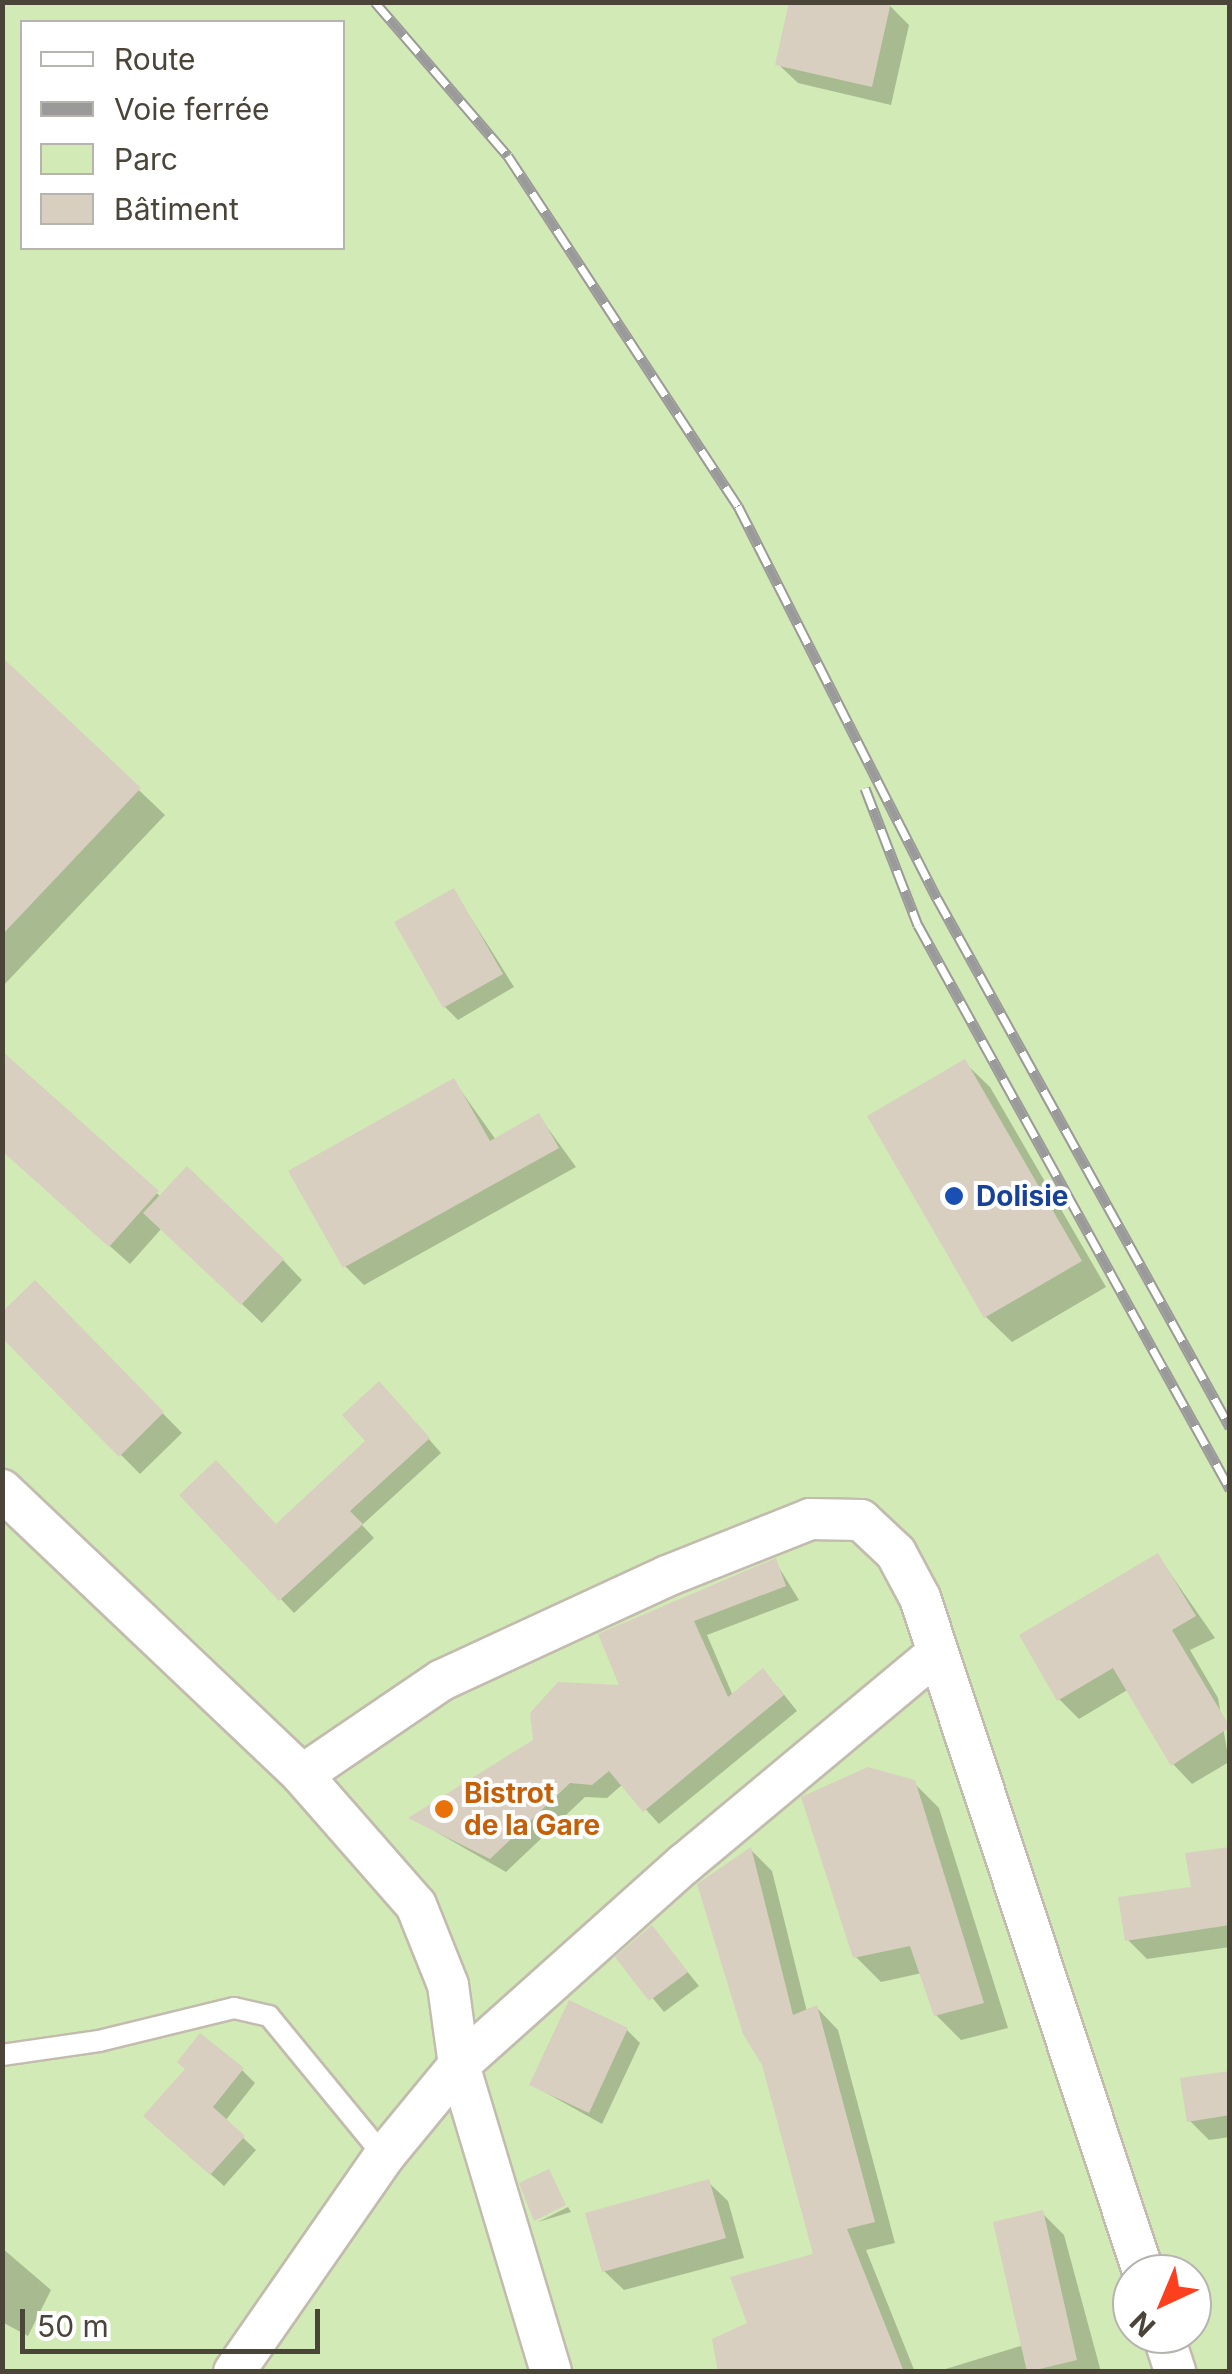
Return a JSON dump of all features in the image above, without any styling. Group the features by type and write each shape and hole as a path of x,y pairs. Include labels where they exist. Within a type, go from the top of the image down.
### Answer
{"street":[{"path":"2,1490 302,1774 416,1905 448,1986 459,2066 551,2372"},
{"path":"302,1774 442,1680 667,1576 810,1519 860,1520 896,1553 920,1598 1137,2254"},
{"path":"234,2372 384,2156 459,2066 684,1864 936,1654"}],"lane":[{"path":"2,2056 99,2041 234,2008 270,2016 384,2156"}],"green space":[{"path":"3,3 1229,3 1229,2371 3,2371"}],"building":[{"path":"789,2 891,2 872,87 775,65"},
{"path":"2,657 141,788 2,935"},
{"path":"454,888 503,974 443,1008 394,922"},
{"path":"2,1051 159,1191 109,1247 2,1151"},
{"path":"965,1059 1082,1261 984,1318 867,1116"},
{"path":"454,1078 490,1141 539,1113 559,1148 343,1268 288,1171"},
{"path":"187,1166 284,1259 241,1305 143,1213"},
{"path":"35,1280 164,1412 119,1457 2,1338 2,1312"},
{"path":"379,1381 430,1438 350,1511 363,1524 279,1601 179,1495 216,1460 276,1524 365,1441 342,1415"},
{"path":"1158,1553 1196,1616 1172,1630 1230,1727 1171,1766 1113,1668 1057,1701 1019,1635"},
{"path":"776,1558 786,1586 694,1621 728,1697 763,1668 784,1695 643,1812 609,1771 592,1785 570,1783 490,1859 408,1818 533,1740 530,1713 558,1682 619,1685 598,1634"},
{"path":"868,1767 915,1780 984,2003 934,2016 910,1946 853,1958 801,1797"},
{"path":"751,1847 793,2015 817,2005 875,2222 847,2229 904,2372 718,2372 712,2339 747,2323 730,2277 813,2254 762,2065 743,2034 697,1884"},
{"path":"1230,1847 1230,1925 1125,1941 1118,1897 1191,1887 1185,1853"},
{"path":"652,1925 688,1972 649,2001 615,1957"},
{"path":"569,2000 628,2028 589,2113 529,2085"},
{"path":"200,2033 244,2068 213,2107 245,2136 210,2175 143,2116 185,2069 177,2062"},
{"path":"1230,2071 1230,2115 1187,2122 1180,2078"},
{"path":"549,2169 566,2205 534,2221 519,2183"},
{"path":"709,2179 726,2238 602,2272 585,2213"},
{"path":"1043,2210 1077,2360 1027,2372 993,2222"}],"railway":[{"path":"375,2 508,156 738,506 937,898 1230,1427"},
{"path":"865,788 918,925 1230,1489"}],"place":[{"name":"Dolisie","path":"954,1196"},
{"name":"Bistrot de la Gare","path":"444,1809"}]}
